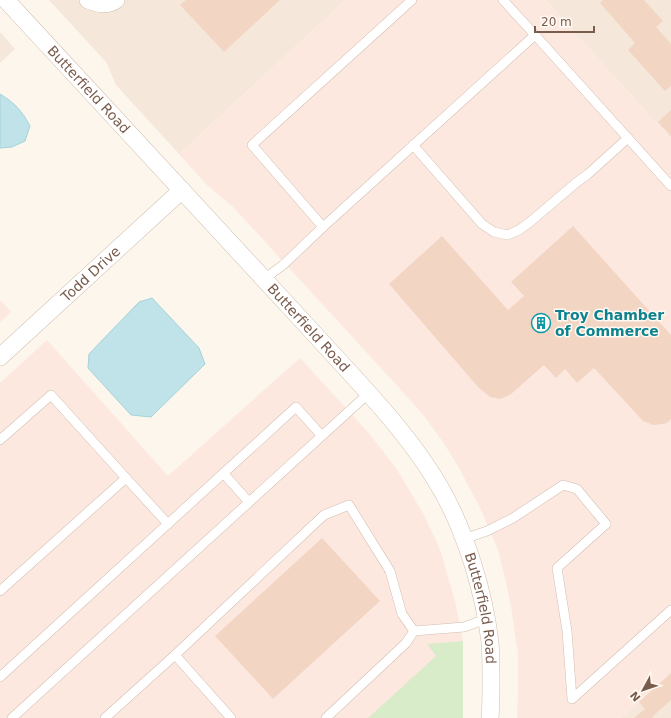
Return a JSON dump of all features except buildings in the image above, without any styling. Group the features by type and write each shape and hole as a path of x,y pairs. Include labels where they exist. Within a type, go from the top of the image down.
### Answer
{"street":[{"name":"Butterfield Road","path":"6,0 368,393 400,429 426,465 454,516 472,560 479,585 490,641 490,718"},
{"path":"88,0 98,4 110,3 116,0"},
{"name":"Todd Drive","path":"0,358 182,190"}],"lane":[{"path":"323,227 252,145 412,0"},
{"path":"503,0 671,186"},
{"path":"264,279 283,265 535,35"},
{"path":"413,146 482,224 494,232 507,235 519,230 530,222 588,174 628,138"},
{"path":"12,718 368,393"},
{"path":"0,440 50,395 168,524"},
{"path":"0,677 296,407 321,435"},
{"path":"223,473 248,502"},
{"path":"0,591 126,478"},
{"path":"464,539 487,531 513,518 564,485 577,489 606,524 557,568 567,631 572,699 671,610"},
{"path":"105,718 175,655 324,515 349,505 390,571 402,614 414,631"},
{"path":"414,631 464,627 486,619"},
{"path":"326,718 406,643 414,631"},
{"path":"175,655 232,718"}],"shaded area":[{"path":"49,0 346,0 179,154 116,85 106,62"},
{"path":"346,0 545,0 671,139 671,673 621,718 517,718 518,654 505,578 498,550 481,510 458,466 424,416 402,391 233,207 207,185 179,154"},
{"path":"545,0 671,0 671,139"},
{"path":"0,32 15,49 0,63"},
{"path":"0,300 11,312 0,322"},
{"path":"47,340 168,476 300,358 368,432 396,468 424,515 440,549 455,601 463,641 463,718 0,718 0,383"},
{"path":"671,673 671,718 621,718"}],"green space":[{"path":"463,641 463,718 368,718 436,656 427,644"}],"water":[{"path":"0,94 18,108 30,126 25,141 12,147 0,148"},
{"path":"152,298 199,348 205,364 151,417 131,415 88,368 89,354 139,302"}],"place":[{"name":"Troy Chamber of Commerce","path":"541,323"}]}
